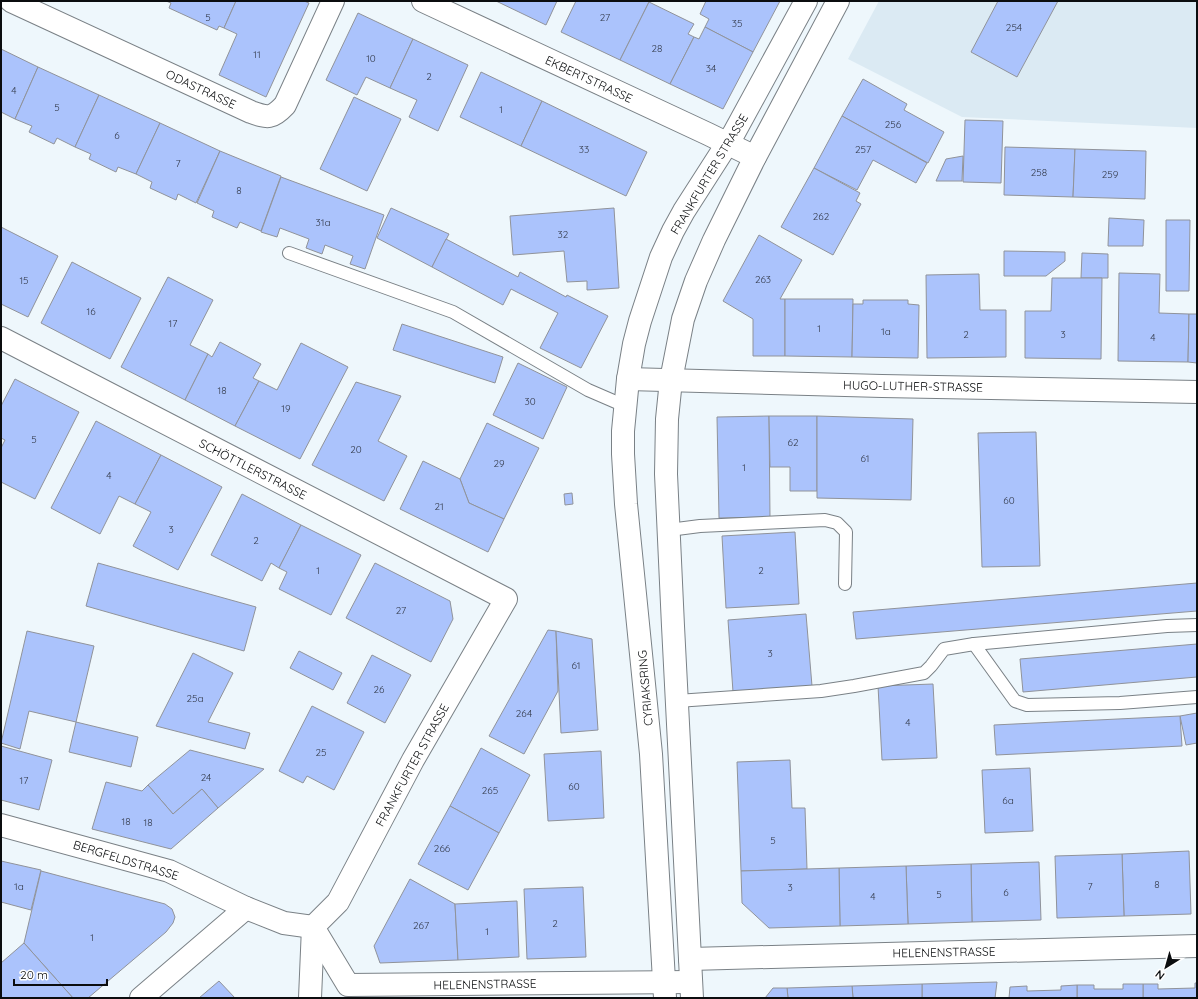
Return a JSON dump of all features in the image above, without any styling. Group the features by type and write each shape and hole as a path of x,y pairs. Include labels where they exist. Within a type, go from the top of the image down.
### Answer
{"street":[{"name":"ODASTRASSE","path":"11,1 264,117 276,114 284,105 333,1"},
{"name":"EKBERTSTRASSE","path":"423,1 755,157"},
{"name":"FRANKFURTER STRASSE","path":"628,379 640,320 661,257 673,231 759,90 806,1"},
{"path":"691,990 666,455 667,419 671,380 683,320 696,281 723,220 838,1"},
{"name":"SCHÖTTLERSTRASSE","path":"1,338 506,599"},
{"name":"HUGO-LUTHER-STRASSE","path":"628,379 1197,392"},
{"name":"CYRIAKSRING","path":"628,379 623,454 626,504 650,754 664,990"},
{"name":"FRANKFURTER STRASSE","path":"312,927 338,902 413,760 506,599"},
{"name":"BERGFELDSTRASSE","path":"1,825 170,871 246,908 284,923 312,927"},
{"path":"141,998 246,908"},
{"path":"310,998 312,927"},
{"name":"HELENENSTRASSE","path":"312,927 348,985 691,990"},
{"name":"HELENENSTRASSE","path":"690,959 1197,946"}],"lane":[{"path":"289,253 453,312 588,390 625,406"},
{"path":"669,530 700,526 772,522 825,520 837,523 846,532 845,584"},
{"path":"677,701 813,691 863,685 924,673 944,649 974,644 1167,626 1197,625"},
{"path":"974,644 1015,701 1027,705 1120,703 1197,697"}],"shaded area":[{"path":"879,1 1197,1 1197,128 962,117 848,59"}],"building":[{"path":"166,1 236,1 224,28 219,26 217,30 169,8 171,3"},
{"path":"236,1 304,1 309,3 266,97 219,75 237,34 224,28"},
{"path":"496,1 557,1 546,25"},
{"path":"576,1 649,2 620,60 561,32"},
{"path":"706,1 780,1 753,52 705,27 709,19 700,14"},
{"path":"998,1 1058,1 1017,77 971,52"},
{"path":"649,2 694,24 688,34 694,37 670,84 620,60"},
{"path":"358,13 413,39 390,88 366,77 357,95 326,80"},
{"path":"705,27 753,52 723,109 670,84 694,37 699,39"},
{"path":"413,39 468,65 438,131 409,117 417,100 390,88"},
{"path":"1,49 38,67 15,119 1,112"},
{"path":"38,67 99,95 75,147 57,138 54,144 29,132 32,126 15,119"},
{"path":"481,72 542,101 521,146 460,117"},
{"path":"863,79 907,104 904,110 944,132 928,163 842,116"},
{"path":"99,95 160,123 136,174 118,167 116,172 89,159 91,154 75,147"},
{"path":"354,97 401,119 367,191 320,169"},
{"path":"542,101 647,152 626,196 521,146"},
{"path":"842,116 927,163 916,183 873,160 857,190 814,168"},
{"path":"965,120 1003,121 1001,183 963,182"},
{"path":"160,123 220,151 196,203 178,194 176,200 150,188 152,182 136,174"},
{"path":"1005,147 1075,149 1073,197 1004,195"},
{"path":"1075,149 1146,151 1145,199 1073,197"},
{"path":"220,151 281,176 261,231 240,222 237,228 212,217 214,211 197,203"},
{"path":"963,156 962,181 936,181 946,159"},
{"path":"814,168 860,193 856,201 861,204 833,255 781,227"},
{"path":"281,177 384,215 365,269 350,264 353,256 325,245 322,254 306,248 309,239 280,228 277,237 261,232"},
{"path":"391,208 449,234 432,267 377,238"},
{"path":"614,208 619,288 587,290 587,281 567,282 564,251 513,255 510,216"},
{"path":"1109,218 1144,220 1143,246 1108,246"},
{"path":"1166,220 1190,220 1189,291 1166,291"},
{"path":"1,227 58,256 28,317 1,304"},
{"path":"759,235 802,260 780,299 785,299 785,356 753,356 753,319 723,301"},
{"path":"446,239 518,277 520,272 566,297 567,295 608,316 581,368 540,348 558,313 511,289 503,305 432,267"},
{"path":"1004,251 1065,252 1065,261 1046,276 1004,276"},
{"path":"1082,253 1108,254 1108,278 1081,278"},
{"path":"72,262 141,298 110,359 41,323"},
{"path":"1119,273 1160,274 1159,313 1189,314 1188,362 1118,361"},
{"path":"979,274 980,310 1006,310 1006,357 927,358 926,275"},
{"path":"168,277 213,300 190,345 208,354 185,400 121,367"},
{"path":"1052,278 1102,278 1101,359 1025,358 1025,311 1051,311"},
{"path":"785,299 853,299 852,357 785,356"},
{"path":"863,300 908,300 908,304 919,305 918,358 852,357 853,304 863,304"},
{"path":"1189,314 1197,314 1197,363 1188,362"},
{"path":"402,324 503,357 495,383 393,350"},
{"path":"220,342 261,364 253,378 259,381 235,426 185,400 208,354 212,357"},
{"path":"301,343 348,367 300,459 235,426 259,381 277,390"},
{"path":"518,363 567,387 543,439 493,415"},
{"path":"15,379 79,412 35,499 1,482 1,448 5,440 1,438 1,406"},
{"path":"356,382 401,396 378,441 407,456 384,501 312,465"},
{"path":"769,416 770,517 719,518 717,417"},
{"path":"769,416 817,416 817,491 790,491 790,467 770,467"},
{"path":"817,416 913,419 911,500 817,498"},
{"path":"96,421 161,455 135,504 119,496 100,534 51,508"},
{"path":"487,423 539,448 504,519 469,503 460,479"},
{"path":"1036,432 1040,566 982,567 978,433"},
{"path":"161,455 222,487 178,570 133,546 151,512 135,504"},
{"path":"423,461 460,479 469,503 504,519 488,552 400,509"},
{"path":"572,493 573,504 565,505 564,494"},
{"path":"242,494 301,525 279,568 271,563 262,581 211,555"},
{"path":"301,525 361,555 331,615 279,589 287,572 279,568"},
{"path":"795,532 799,604 726,608 722,536"},
{"path":"98,563 256,607 244,651 86,606"},
{"path":"375,563 450,601 453,619 431,662 346,618"},
{"path":"1197,583 1197,611 856,639 853,612"},
{"path":"806,614 812,686 733,692 728,620"},
{"path":"548,630 556,631 558,691 524,754 489,736"},
{"path":"27,631 94,646 76,722 29,711 20,749 1,743"},
{"path":"556,631 592,639 598,730 561,733"},
{"path":"1197,644 1197,677 1023,692 1020,659"},
{"path":"299,651 342,673 333,690 290,668"},
{"path":"193,653 233,673 208,722 250,733 245,749 156,726"},
{"path":"372,655 411,675 385,723 347,703"},
{"path":"933,684 937,758 882,760 878,686"},
{"path":"312,706 364,732 334,790 307,776 303,783 279,771"},
{"path":"1197,713 1197,743 1186,745 1180,716"},
{"path":"1180,716 1182,746 996,755 994,725"},
{"path":"76,722 138,737 131,767 69,752"},
{"path":"1,746 52,760 39,810 1,800"},
{"path":"481,748 530,775 499,833 450,806"},
{"path":"190,750 264,769 218,808 202,789 173,814 148,785"},
{"path":"601,751 604,818 548,821 544,754"},
{"path":"790,760 792,808 805,808 807,869 741,871 737,762"},
{"path":"1030,768 1033,831 985,833 982,770"},
{"path":"106,782 142,791 148,785 173,814 202,789 218,808 171,849 92,829"},
{"path":"450,806 499,833 468,890 418,864"},
{"path":"1189,851 1191,914 1124,916 1122,854"},
{"path":"1122,854 1124,916 1057,918 1055,856"},
{"path":"1,861 41,870 31,910 1,902"},
{"path":"1039,862 1041,920 972,922 971,864"},
{"path":"971,864 972,922 908,924 906,866"},
{"path":"906,866 908,924 840,926 839,868"},
{"path":"839,868 840,926 769,928 742,903 741,871"},
{"path":"41,871 165,904 172,909 175,917 173,923 166,932 88,998 73,998 24,943"},
{"path":"410,879 455,904 458,960 380,963 374,946"},
{"path":"583,887 586,957 527,959 524,889"},
{"path":"517,901 519,957 458,960 455,904"},
{"path":"24,943 73,998 1,998 1,963"},
{"path":"219,981 235,998 199,998"},
{"path":"997,982 995,998 922,998 922,984"},
{"path":"1195,983 1197,983 1197,998 1143,998 1143,984 1158,984 1158,989 1195,988"},
{"path":"922,984 922,998 853,998 852,986"},
{"path":"1123,984 1143,984 1143,998 1077,998 1077,985 1094,985 1094,989 1123,989"},
{"path":"1077,985 1077,998 1009,998 1010,987 1027,986 1027,991 1061,990 1061,986"},
{"path":"852,986 853,998 788,998 787,988"},
{"path":"773,988 787,988 788,998 765,998"}]}
